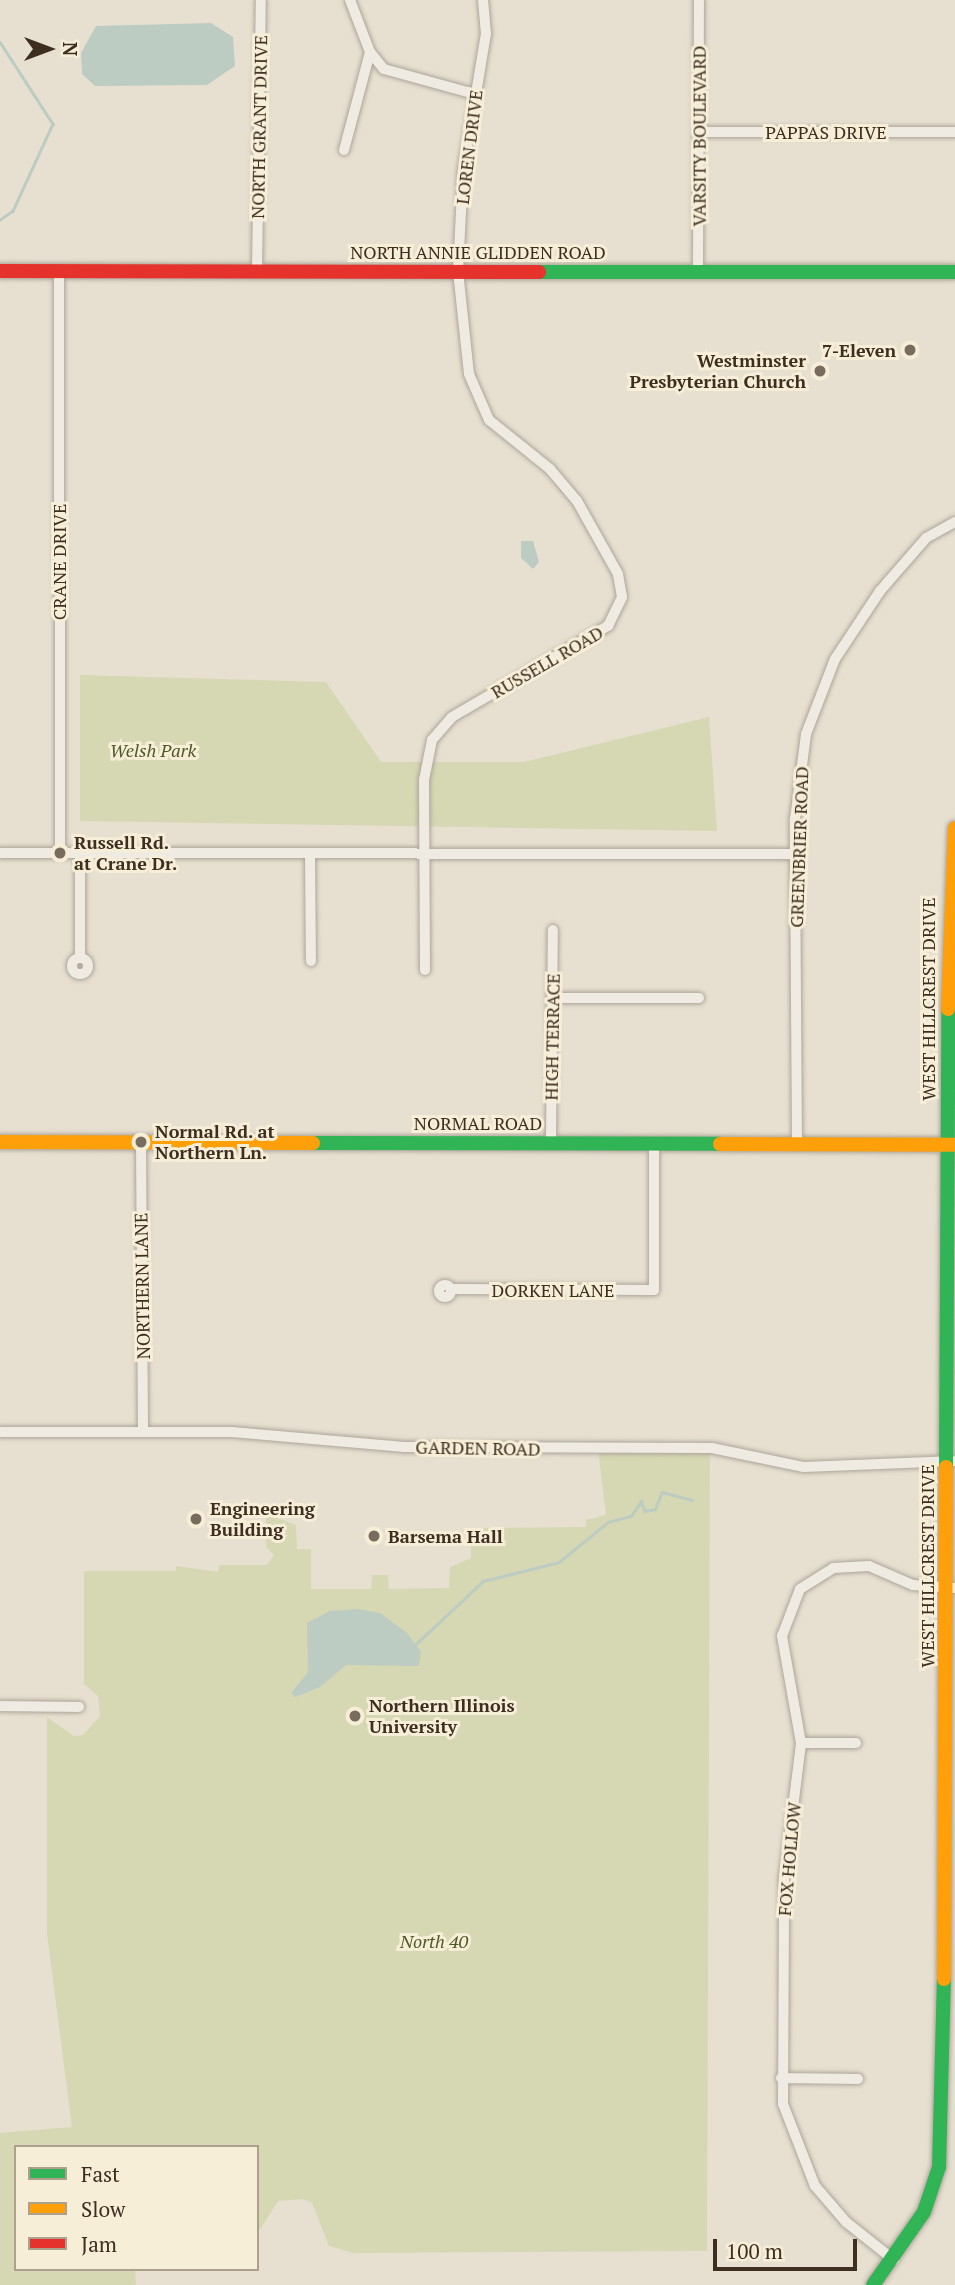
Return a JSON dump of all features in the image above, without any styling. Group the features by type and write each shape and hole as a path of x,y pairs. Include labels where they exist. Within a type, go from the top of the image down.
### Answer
{"street":[{"name":"NORTH GRANT DRIVE","path":"257,272 261,0"},
{"path":"350,0 370,52 399,77 475,94"},
{"name":"LOREN DRIVE","path":"483,0 486,34 475,94 457,271 478,405 550,469"},
{"name":"VARSITY BOULEVARD","path":"698,271 699,0"},
{"path":"344,149 370,52"},
{"name":"PAPPAS DRIVE","path":"698,132 955,132"},
{"name":"NORTH ANNIE GLIDDEN ROAD","path":"0,271 955,272"},
{"name":"CRANE DRIVE","path":"59,271 60,853"},
{"name":"RUSSELL ROAD","path":"425,970 425,764 438,729 597,634 619,611 620,580 607,550 550,469"},
{"name":"GREENBRIER ROAD","path":"797,1143 796,854 800,760 825,679 889,579 926,538 955,522"},
{"name":"WEST HILLCREST DRIVE","path":"873,2285 895,2261 924,2212 941,2155 950,1877 951,1145 948,881 955,828"},
{"path":"0,853 796,854"},
{"path":"80,853 80,958"},
{"path":"310,854 311,961"},
{"name":"HIGH TERRACE","path":"551,1143 553,930"},
{"path":"553,998 699,998"},
{"name":"NORMAL ROAD","path":"0,1142 951,1145"},
{"name":"NORTHERN LANE","path":"141,1142 143,1431"},
{"name":"DORKEN LANE","path":"452,1289 654,1290 654,1143"},
{"name":"GARDEN ROAD","path":"0,1433 143,1431 404,1447 712,1448 804,1466 951,1462"},
{"name":"FOX HOLLOW","path":"895,2261 846,2222 815,2186 790,2130 782,2078 783,1880 801,1743 782,1636 800,1590 823,1572 856,1564 913,1585 950,1588"},
{"path":"0,1706 79,1707"},
{"path":"801,1743 856,1743"},
{"path":"782,2078 858,2079"}],"green space":[{"name":"Welsh Park","path":"80,675 326,682 381,762 524,762 709,717 717,831 80,821"},
{"name":"North 40","path":"598,1449 710,1449 707,2251 353,2253 329,2246 312,2203 303,2199 278,2201 259,2231 259,2145 14,2145 14,2271 135,2271 136,2285 0,2285 0,2133 72,2127 47,1934 47,1717 74,1736 83,1735 100,1716 98,1696 84,1684 84,1571 176,1571 176,1566 218,1572 219,1565 267,1565 274,1555 266,1547 266,1514 296,1525 297,1549 311,1549 311,1589 371,1589 372,1575 388,1575 389,1589 449,1588 450,1567 471,1558 471,1528 586,1527 586,1520 606,1515"}],"shaded area":[{"path":"211,23 233,37 235,66 207,85 95,86 82,74 81,53 96,26"},
{"path":"521,541 533,541 539,562 533,569 521,558"},
{"path":"358,1609 380,1613 407,1633 421,1652 419,1666 346,1665 320,1687 295,1697 291,1693 308,1672 307,1623 330,1611"}],"waterway":[{"path":"0,42 53,124 13,211 0,220"},
{"path":"416,1644 483,1581 559,1562 608,1522 631,1516 641,1501 645,1511 655,1509 662,1492 692,1500"}],"traffic: fast":[{"path":"539,272 955,272"},
{"path":"946,1467 948,1009"},
{"path":"313,1143 720,1144"},
{"path":"873,2285 924,2212 939,2167 944,1979"}],"traffic: slow":[{"path":"948,1009 955,828"},
{"path":"0,1142 313,1143"},
{"path":"720,1144 954,1145"},
{"path":"944,1979 946,1467"}],"traffic: jam":[{"path":"0,271 539,272"}],"place":[{"name":"7-Eleven","path":"910,350"},
{"name":"Westminster Presbyterian Church","path":"820,371"},
{"name":"Russell Rd. at Crane Dr.","path":"60,853"},
{"name":"Normal Rd. at Northern Ln.","path":"141,1142"},
{"name":"Engineering Building","path":"196,1519"},
{"name":"Barsema Hall","path":"374,1536"},
{"name":"Northern Illinois University","path":"355,1716"}]}
